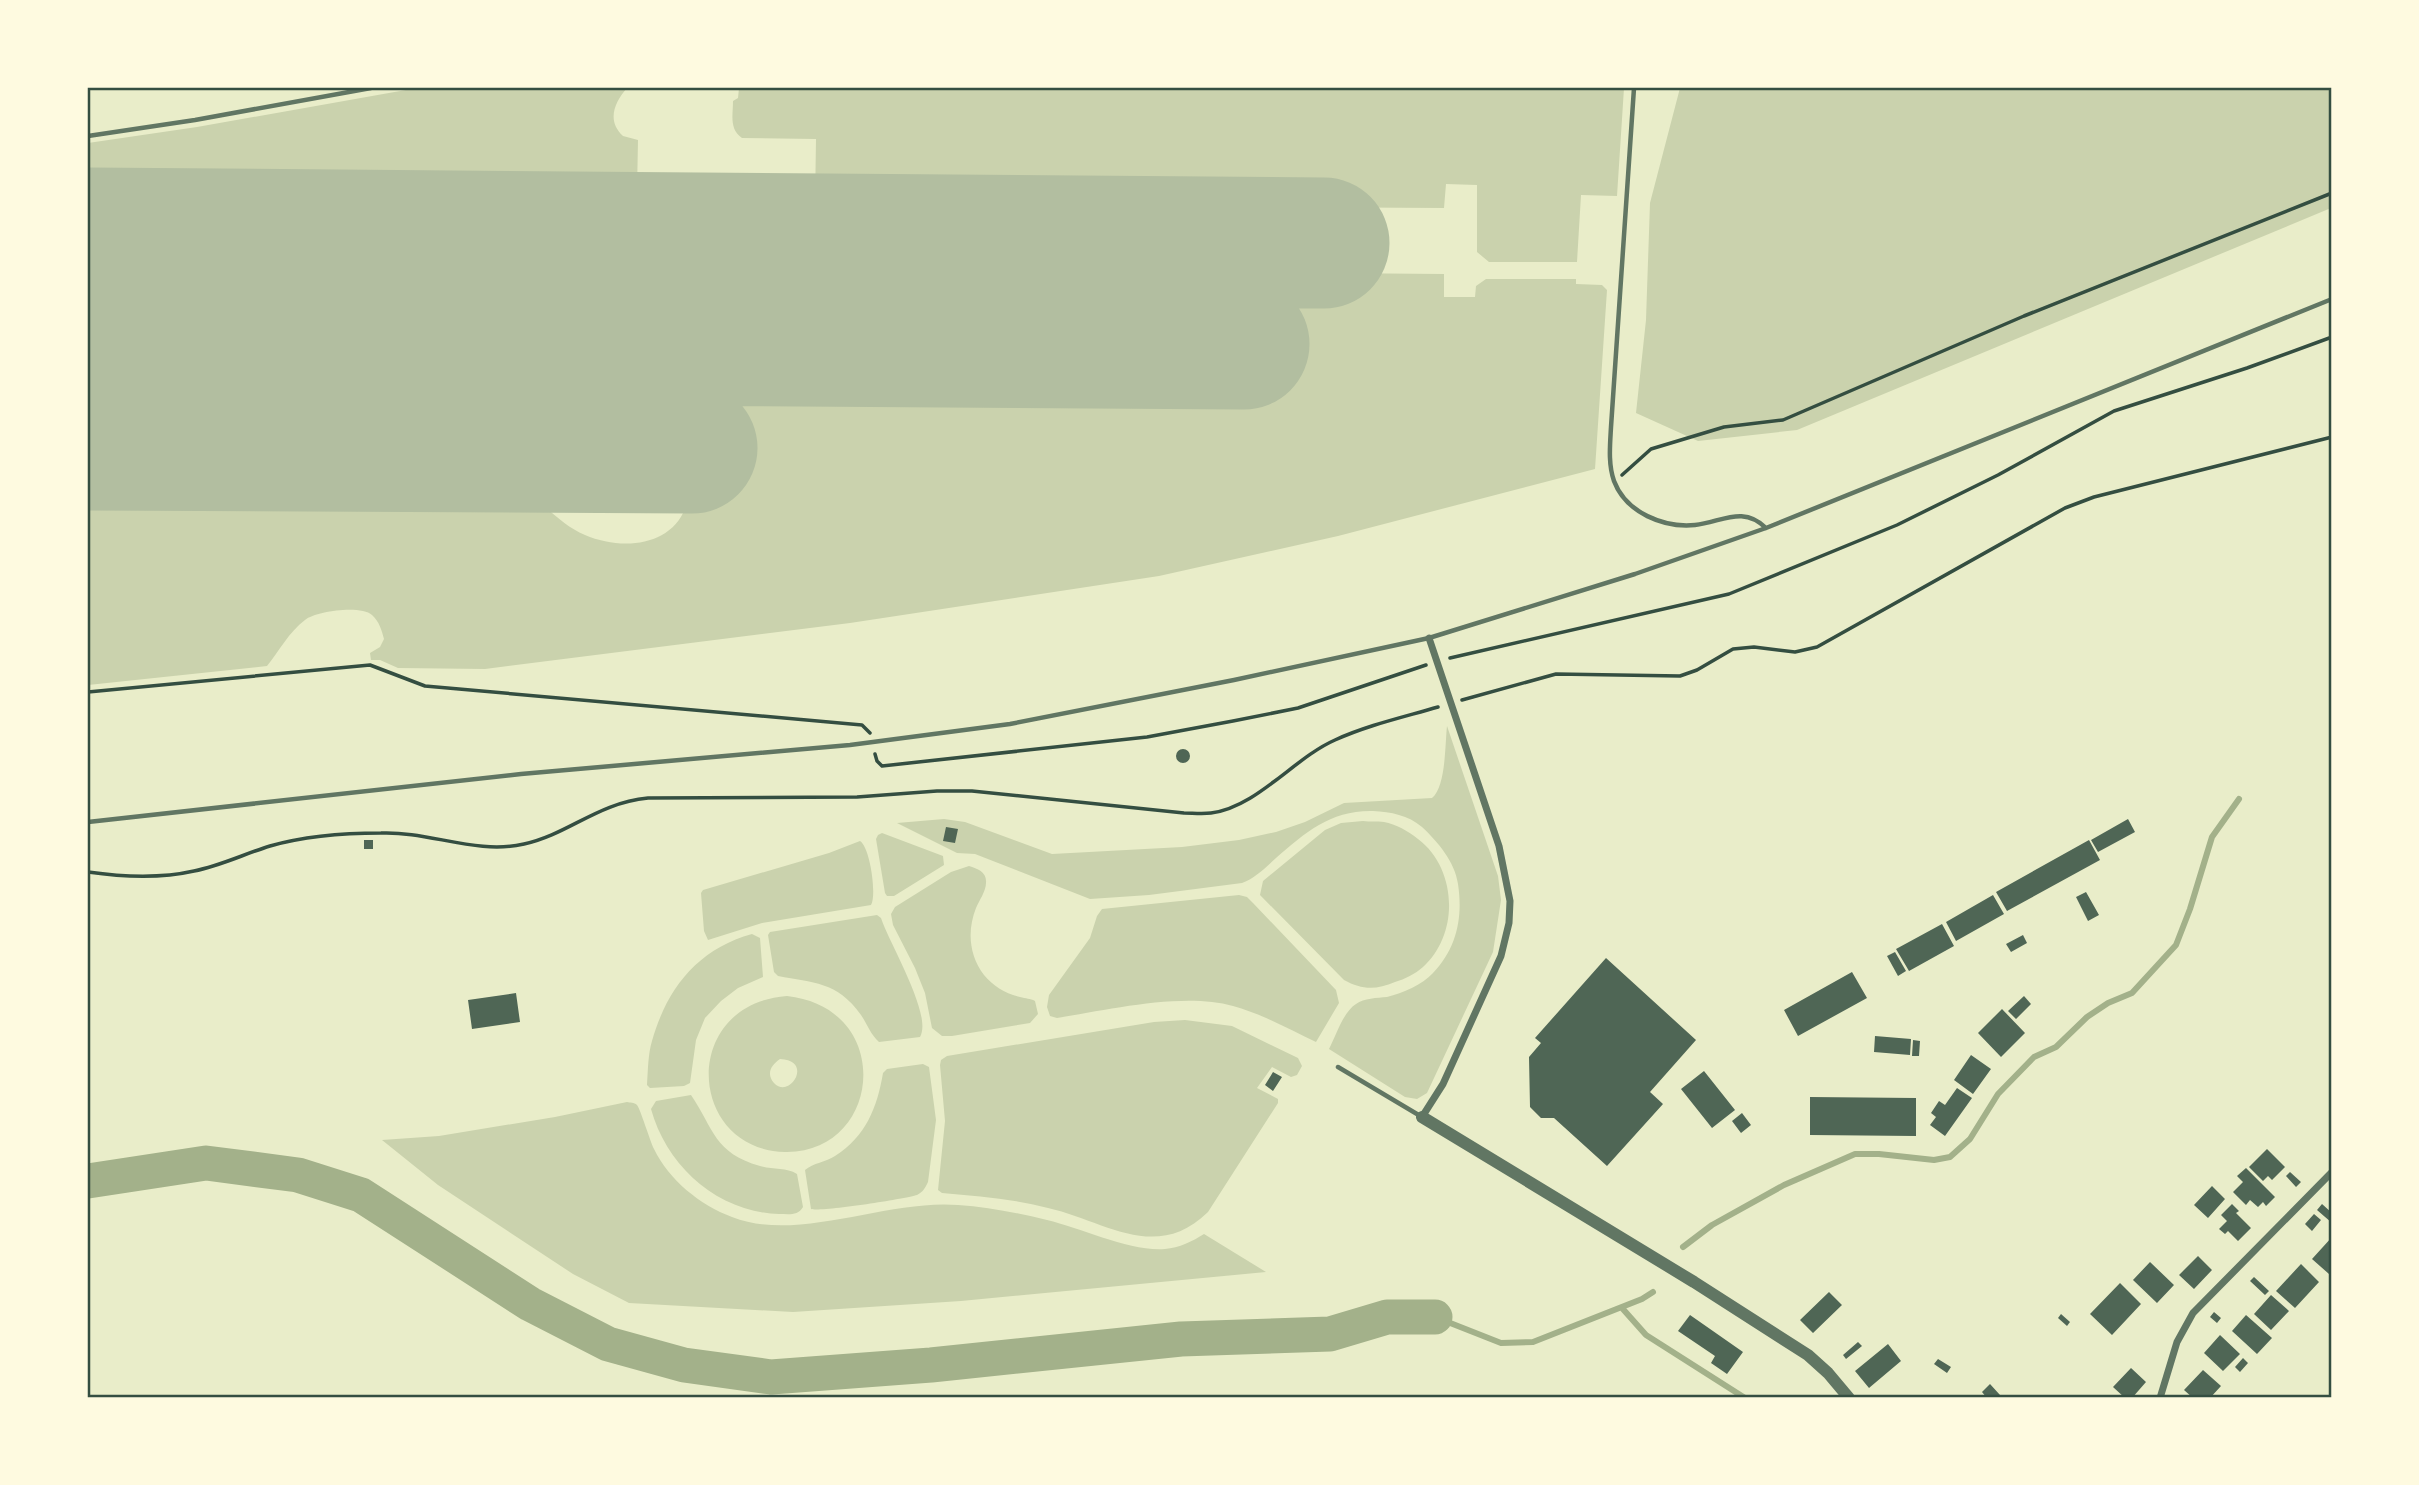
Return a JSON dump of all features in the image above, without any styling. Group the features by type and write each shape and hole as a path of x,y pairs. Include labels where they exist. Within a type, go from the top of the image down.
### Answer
{"street":[{"path":"1429,638 1499,846 1510,901 1501,956 1443,1084 1422,1117 1694,1282 1808,1355 1849,1398"},
{"path":"2160,1398 2177,1342 2193,1312 2332,1172"}],"lane":[{"path":"88,136 372,88"},
{"path":"1634,88 1611,427 1610,463 1615,483 1630,505 1654,520 1678,526 1749,516 1758,519 1766,528"},
{"path":"88,822 521,774 873,741 1046,717 1429,638 1635,574 1766,528 2332,299"},
{"path":"1338,1067 1422,1117"}],"path":[{"path":"1615,483 1651,449 1724,428 1783,420 2024,316 2332,194"},
{"path":"88,872 147,877 193,872 271,846 331,836 370,833 411,834 488,848 509,847 547,836 608,806 626,800 648,798 857,797 972,791 1184,813 1210,813 1229,808 1249,797 1332,741 1361,729 1556,674 1680,676 1697,670 1733,649 1754,647 1795,652 1817,647 2066,508 2094,498 2332,437"},
{"path":"88,692 370,665 384,668 425,686 862,725 868,729 873,741"}],"green space":[{"path":"417,88 627,88 616,105 614,117 623,136 638,140 637,191 577,190 521,202 232,199 229,182 199,185 199,199 88,199 88,143 197,127"},
{"path":"739,88 1624,88 1617,196 1581,195 1577,262 1489,262 1477,252 1477,185 1446,184 1444,208 815,204 816,139 742,138 735,130 733,121 733,101 738,98"},
{"path":"1680,88 2331,88 2331,208 1797,430 1698,441 1636,413 1646,320 1650,203"},
{"path":"88,207 199,208 200,216 233,213 233,208 521,210 578,222 638,222 637,249 580,249 522,260 88,257"},
{"path":"815,212 1349,216 1371,239 1348,263 814,261"},
{"path":"88,265 522,268 581,280 813,281 814,269 1444,274 1444,297 1475,297 1476,286 1486,279 1576,279 1576,284 1602,285 1607,290 1595,469 1338,536 1159,576 850,623 485,669 398,668 380,660 371,660 370,653 380,647 384,639 372,615 358,610 338,610 305,620 289,636 267,666 88,685 88,483 491,485 529,497 585,535 617,543 633,543 663,535 675,525 684,512 689,495 690,424 88,420"},
{"path":"1447,726 1498,876 1501,900 1493,952 1427,1093 1417,1099 1405,1097 1329,1049 1351,1008 1363,1001 1399,993 1423,981 1441,963 1453,943 1460,908 1456,876 1450,860 1440,846 1422,827 1411,820 1380,811 1344,814 1309,831 1260,872 1242,883 1149,895 1090,899 975,854 957,853 897,823 944,819 965,822 1052,854 1182,847 1239,840 1305,822 1344,803 1432,798 1440,785"},
{"path":"1363,821 1393,824 1418,839 1431,851 1446,884 1449,902 1443,937 1435,953 1423,967 1402,979 1375,988 1357,986 1344,980 1260,895 1263,881 1325,830 1341,823"},
{"path":"882,833 943,856 944,865 894,896 887,896 876,839"},
{"path":"860,841 867,852 872,872 871,905 762,923 708,940 704,931 703,890 829,853"},
{"path":"969,866 976,868 986,879 985,889 971,925 971,943 975,959 984,975 996,986 1010,994 1035,1001 1038,1014 1030,1023 942,1036 932,1028 925,993 893,925 891,914 895,907 951,872"},
{"path":"1239,895 1247,897 1336,990 1339,1003 1316,1042 1254,1013 1213,1002 1169,1002 1057,1018 1050,1016 1047,1007 1049,995 1090,938 1102,909"},
{"path":"877,915 886,929 921,1013 920,1037 879,1042 861,1015 843,996 824,985 778,976 774,972 768,935 770,932"},
{"path":"752,934 760,938 763,977 738,988 705,1018 696,1040 690,1083 684,1086 650,1088 647,1085 651,1046 658,1022 676,988 701,960 733,941"},
{"path":"787,996 822,1006 846,1026 860,1051 863,1079 857,1107 842,1130 817,1146 785,1152 753,1145 729,1128 714,1104 709,1076 713,1048 727,1023 752,1005","holes":["780,1059 790,1061 796,1066 796,1078 786,1087 780,1087 772,1080 771,1070"]},
{"path":"1185,1020 1232,1026 1298,1058 1302,1066 1297,1075 1291,1077 1272,1067 1257,1088 1278,1099 1278,1103 1208,1212 1189,1227 1169,1235 1150,1237 1130,1234 1035,1205 942,1193 938,1190 945,1121 941,1060 947,1056 1154,1022"},
{"path":"923,1064 929,1067 936,1120 928,1182 924,1190 917,1195 897,1199 811,1209 805,1170 835,1156 855,1140 873,1109 883,1073 887,1069"},
{"path":"691,1095 717,1138 733,1154 760,1166 797,1174 803,1207 799,1212 779,1214 736,1205 716,1195 682,1167 669,1150 651,1109 656,1101"},
{"path":"627,1102 637,1105 654,1149 677,1181 708,1206 757,1224 813,1223 931,1205 969,1206 1047,1220 1122,1243 1152,1249 1175,1247 1204,1234 1266,1272 961,1301 793,1312 629,1303 573,1274 438,1185 382,1140 439,1136"}],"building":[{"path":"1180,749 1186,749 1190,756 1186,763 1180,763 1176,759 1176,753"},
{"path":"2128,819 2135,832 2098,852 2091,840"},
{"path":"946,827 958,829 955,843 943,841"},
{"path":"364,840 373,840 373,849 364,849"},
{"path":"2089,840 2100,860 2007,911 1996,892"},
{"path":"2086,892 2099,915 2088,921 2076,897"},
{"path":"1993,895 2004,914 1956,941 1946,922"},
{"path":"1942,924 1954,946 1909,971 1896,949"},
{"path":"2023,935 2027,943 2011,952 2006,944"},
{"path":"1895,952 1906,971 1898,976 1887,956"},
{"path":"1606,958 1696,1040 1650,1092 1663,1104 1607,1166 1554,1118 1541,1118 1530,1107 1529,1057 1541,1043 1535,1038"},
{"path":"1852,972 1867,998 1798,1036 1784,1010"},
{"path":"516,993 520,1022 472,1029 468,1000"},
{"path":"2024,996 2031,1004 2016,1019 2008,1011"},
{"path":"2002,1009 2025,1033 2001,1057 1978,1033"},
{"path":"1875,1036 1911,1039 1910,1055 1874,1052"},
{"path":"1913,1040 1920,1041 1919,1056 1912,1056"},
{"path":"1971,1055 1991,1069 1973,1094 1954,1080"},
{"path":"1704,1071 1735,1110 1712,1128 1681,1089"},
{"path":"1273,1072 1282,1077 1273,1091 1265,1085"},
{"path":"1957,1088 1972,1098 1945,1136 1930,1125 1936,1117 1931,1113 1939,1101 1945,1105"},
{"path":"1810,1097 1916,1098 1916,1136 1810,1135"},
{"path":"1742,1113 1751,1125 1741,1133 1732,1121"},
{"path":"2267,1149 2285,1167 2272,1180 2268,1176 2263,1181 2249,1167"},
{"path":"2246,1168 2275,1197 2266,1206 2263,1202 2258,1207 2250,1200 2246,1205 2233,1192 2243,1182 2237,1176"},
{"path":"2290,1172 2301,1182 2296,1187 2286,1176"},
{"path":"2212,1186 2225,1199 2208,1218 2194,1205"},
{"path":"2232,1204 2239,1211 2236,1213 2251,1228 2238,1241 2228,1231 2225,1234 2219,1229 2227,1221 2221,1215"},
{"path":"2322,1204 2332,1213 2332,1223 2317,1210"},
{"path":"2314,1214 2321,1220 2312,1231 2305,1224"},
{"path":"2332,1237 2332,1271 2329,1274 2312,1259"},
{"path":"2198,1256 2212,1270 2194,1289 2179,1275"},
{"path":"2150,1262 2174,1285 2157,1303 2133,1280"},
{"path":"2301,1264 2319,1282 2295,1308 2276,1291"},
{"path":"2254,1277 2269,1291 2265,1295 2250,1281"},
{"path":"2120,1283 2141,1304 2112,1335 2090,1314"},
{"path":"1829,1292 1842,1305 1813,1333 1800,1320"},
{"path":"2271,1295 2289,1311 2271,1330 2254,1314"},
{"path":"2214,1312 2221,1318 2217,1323 2210,1317"},
{"path":"2061,1314 2070,1322 2067,1326 2058,1318"},
{"path":"1690,1315 1743,1352 1727,1374 1711,1363 1715,1356 1678,1331"},
{"path":"2246,1315 2272,1338 2257,1354 2232,1331"},
{"path":"2220,1335 2240,1354 2223,1371 2204,1353"},
{"path":"1858,1342 1862,1346 1846,1359 1843,1355"},
{"path":"1888,1344 1901,1361 1869,1388 1855,1371"},
{"path":"2243,1358 2248,1363 2240,1372 2235,1367"},
{"path":"1938,1359 1951,1367 1947,1373 1934,1364"},
{"path":"2131,1368 2146,1382 2132,1398 2125,1398 2113,1387"},
{"path":"2203,1370 2221,1386 2210,1398 2193,1398 2184,1390"},
{"path":"1990,1384 2000,1395 1997,1398 1987,1398 1982,1392"}],"waterway":[{"path":"1683,1247 1712,1225 1784,1185 1855,1154 1934,1160 1950,1157 1970,1139 1998,1094 2034,1057 2056,1047 2087,1017 2108,1003 2132,993 2176,945 2212,837 2239,799"},
{"path":"88,1181 206,1163 298,1175 361,1195 530,1304 608,1344 684,1365 771,1377 931,1365 1181,1339 1330,1334 1387,1317 1435,1317"},
{"path":"1435,1317 1501,1343 1533,1342 1642,1299 1653,1292"},
{"path":"1622,1308 1646,1335 1745,1398"}],"runway":[{"path":"88,233 1324,243"},
{"path":"88,336 1244,344"},
{"path":"88,445 692,448"}]}
